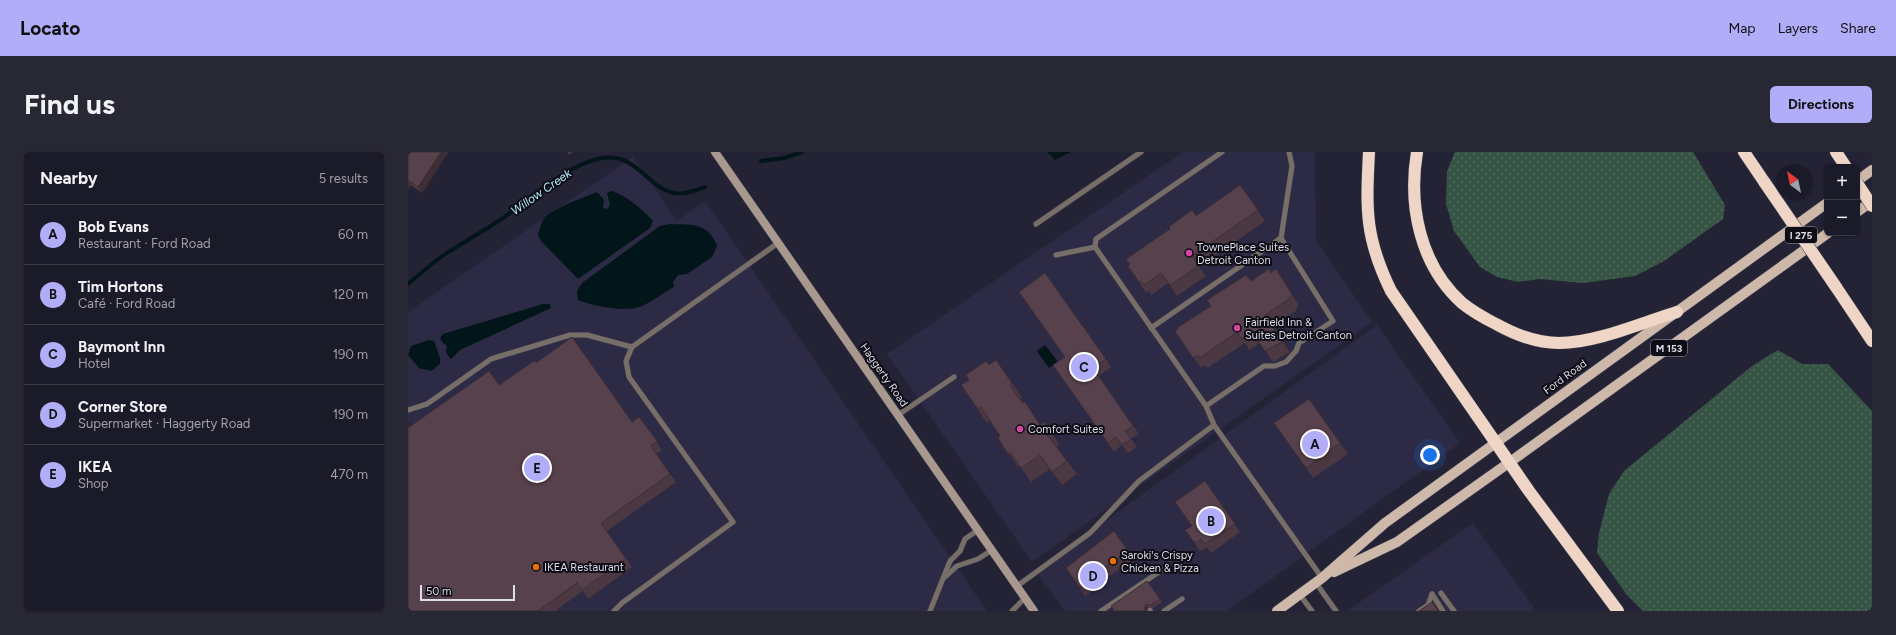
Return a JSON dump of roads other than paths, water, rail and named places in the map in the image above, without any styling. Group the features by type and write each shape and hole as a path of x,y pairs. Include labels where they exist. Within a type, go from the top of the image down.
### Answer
{"highway":[{"path":"1369,152 1368,219 1372,246 1379,266 1391,291 1529,491 1618,611"},
{"path":"1417,152 1413,173 1415,201 1418,228 1428,254 1444,282 1462,303 1486,319 1510,332 1558,343 1583,342 1677,312"},
{"name":"I 275","path":"1744,152 1872,341"},
{"path":"1836,152 1844,164"},
{"path":"1860,187 1872,206"}],"main road":[{"name":"Haggerty Road","path":"715,152 1034,611"},
{"path":"1860,180 1872,170"},
{"path":"1860,210 1872,201"},
{"name":"Ford Road","path":"1277,611 1319,581 1385,523 1824,205"},
{"name":"Ford Road","path":"1319,581 1397,542 1824,236"}],"lane":[{"path":"1036,224 1141,152"},
{"path":"1222,152 1096,239 1095,247 1206,406 1214,425 1319,581 1336,611"},
{"path":"1206,406 1264,366 1275,366 1286,362 1296,351 1299,343 1333,321 1281,238 1292,166 1289,152"},
{"path":"1152,328 1281,238"},
{"path":"614,611 622,603 733,522 629,377 626,360 632,347 778,242"},
{"path":"1056,255 1095,247"},
{"path":"408,410 427,404 491,359 570,335 587,336 632,347"},
{"path":"898,415 954,377"},
{"path":"1017,586 1090,533 1139,482 1214,425"},
{"path":"930,611 950,561 960,551 965,539 978,530"},
{"path":"944,578 957,566 978,559 992,550"},
{"path":"1104,610 1136,591 1162,570"},
{"path":"1441,593 1454,611"},
{"path":"1419,611 1428,605 1432,594 1443,611"},
{"path":"1300,595 1312,611"},
{"path":"1012,611 1025,598"},
{"path":"1164,611 1182,598"}],"waterway":[{"name":"Willow Creek","path":"761,161 784,158 802,152"},
{"name":"Willow Creek","path":"408,284 441,257 503,218 556,179 587,162 602,158 616,158 625,161 634,166 657,185 675,193 687,193 705,187"}],"place":[{"name":"TownePlace Suites Detroit Canton","path":"1189,253"},
{"name":"Fairfield Inn & Suites Detroit Canton","path":"1237,328"},
{"name":"Baymont Inn","path":"1084,367"},
{"name":"Comfort Suites","path":"1020,429"},
{"name":"Bob Evans","path":"1315,444"},
{"name":"IKEA","path":"537,468"},
{"name":"Tim Hortons","path":"1211,521"},
{"name":"Saroki's Crispy Chicken & Pizza","path":"1113,561"},
{"name":"IKEA Restaurant","path":"536,567"},
{"name":"Corner Store","path":"1093,576"}]}
